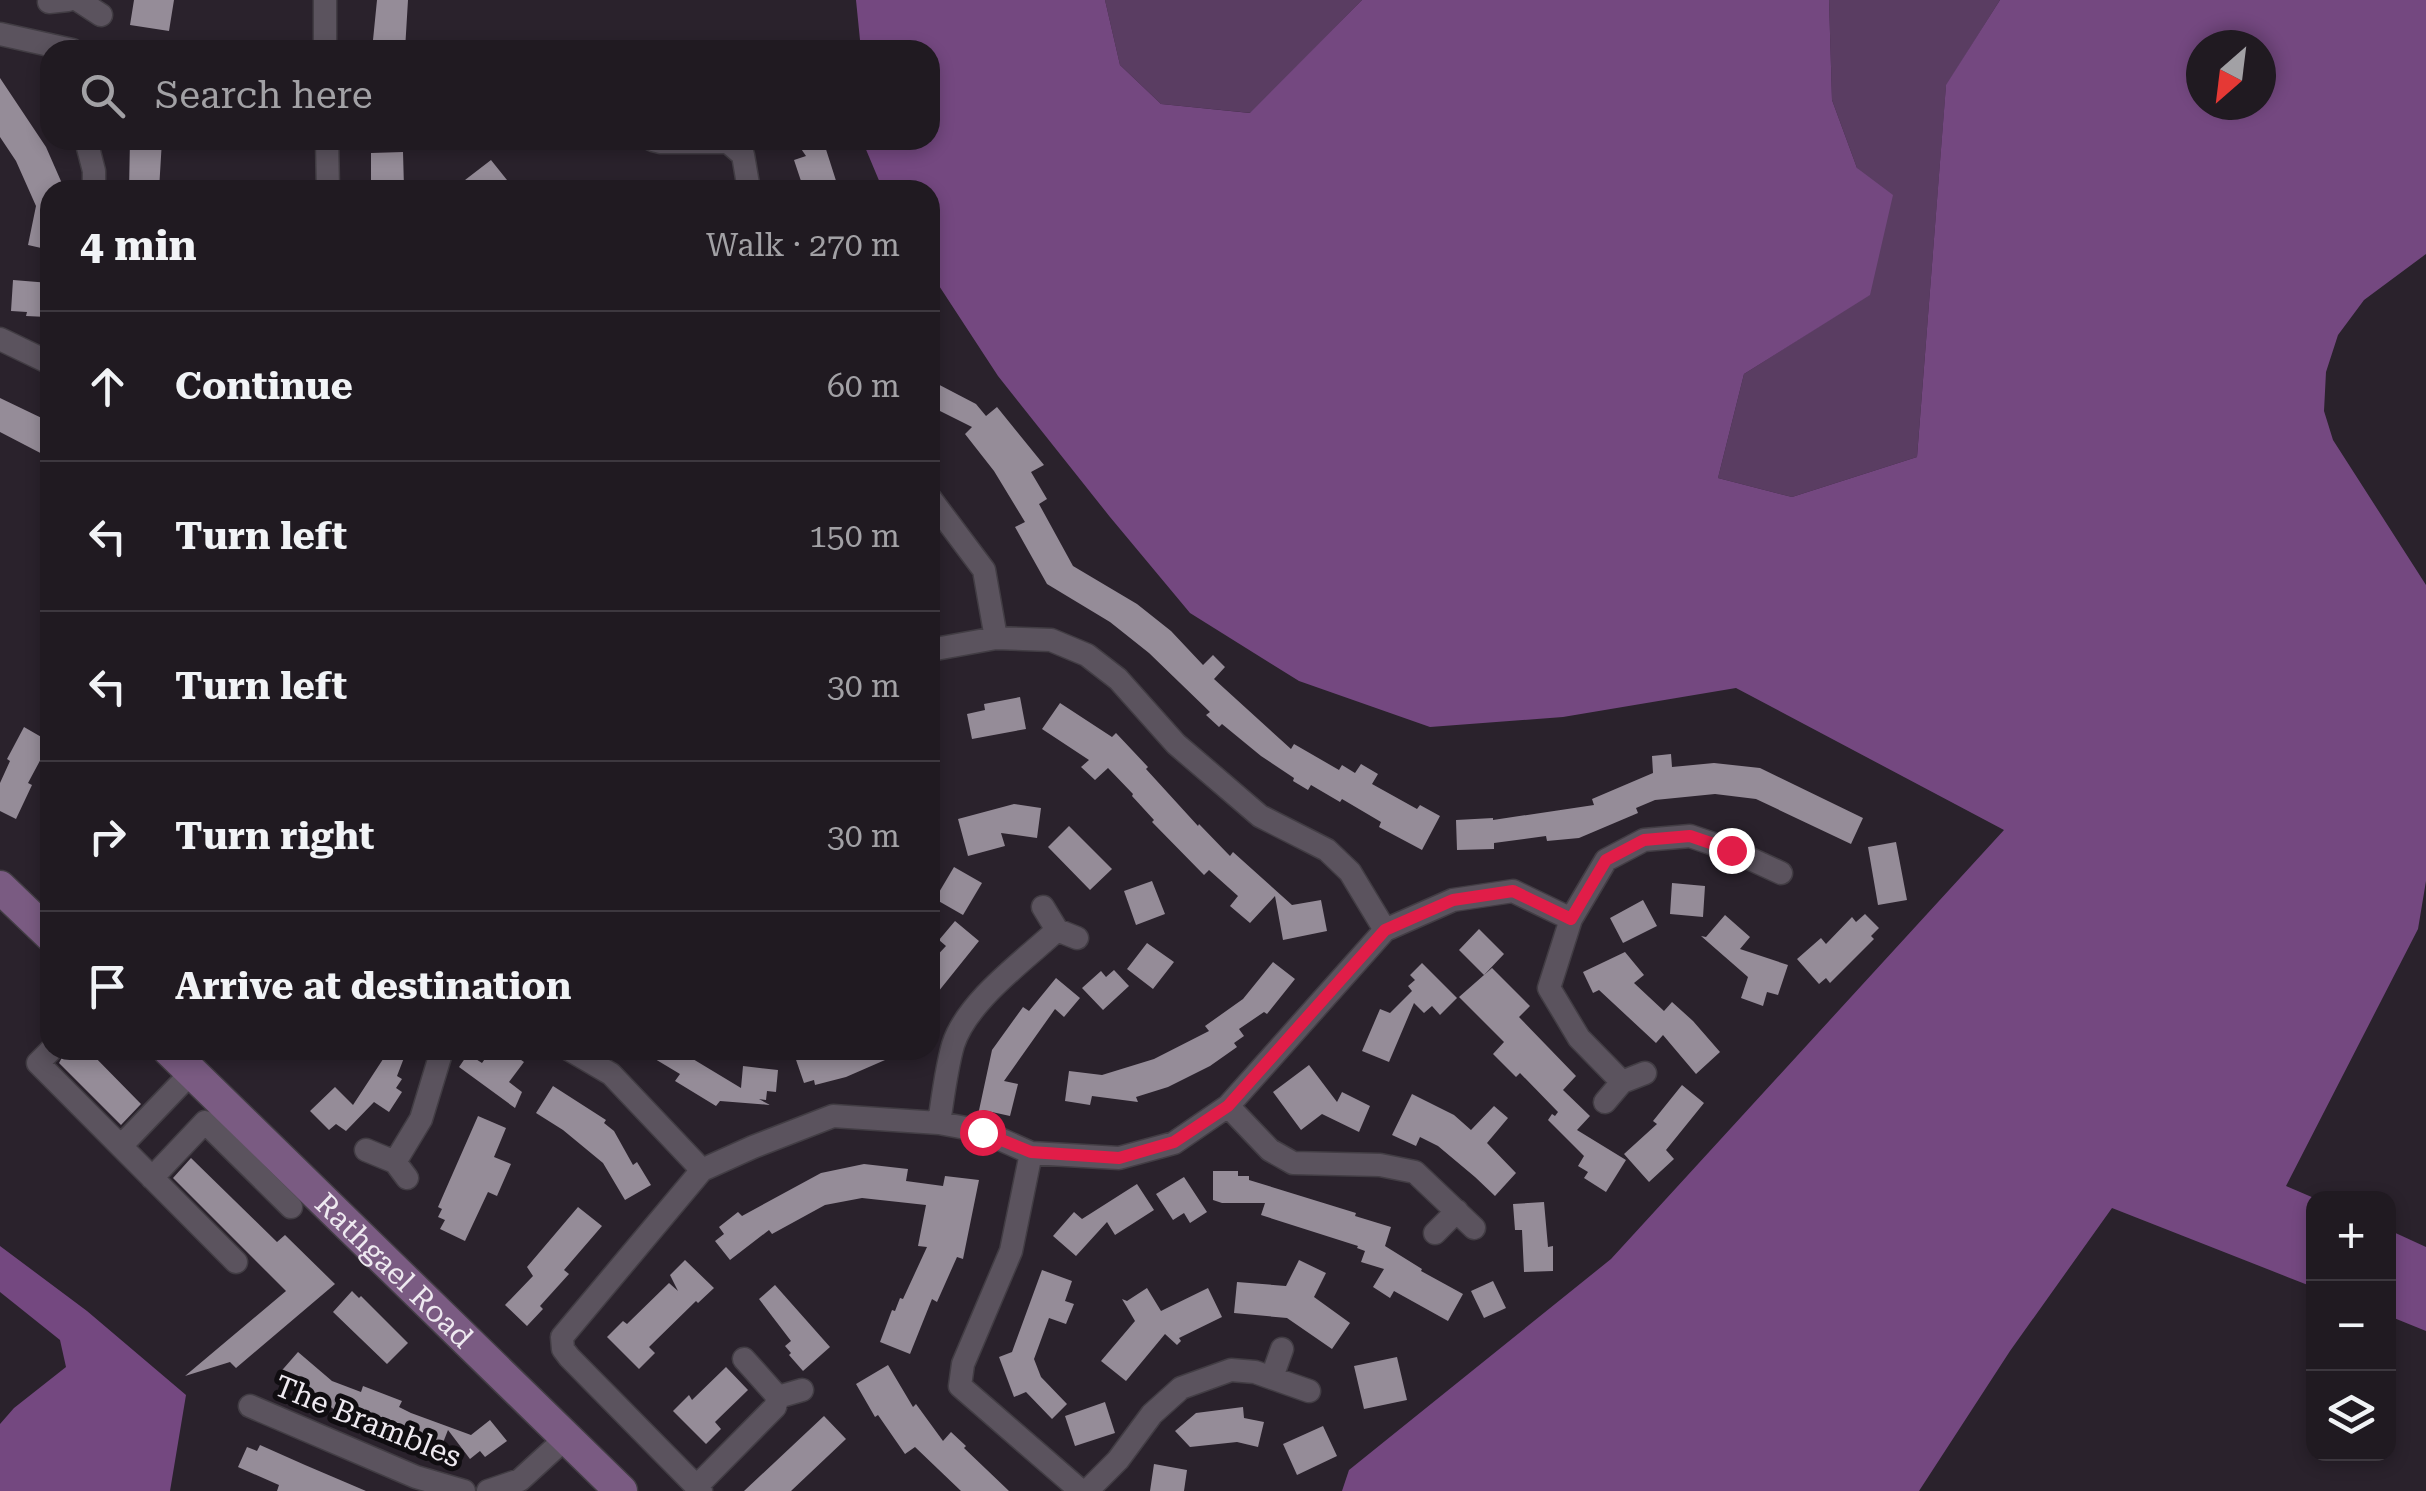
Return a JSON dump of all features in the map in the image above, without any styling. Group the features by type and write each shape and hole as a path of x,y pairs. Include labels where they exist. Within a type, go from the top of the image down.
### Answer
{"street":[{"path":"78,0 101,15"},
{"path":"325,40 326,0"},
{"path":"0,34 40,43"},
{"path":"88,150 94,180"},
{"path":"327,150 328,180"},
{"path":"737,150 743,155 747,180"},
{"path":"0,340 40,358"},
{"path":"940,511 984,570 996,638"},
{"path":"940,648 996,638 1052,640 1088,654 1118,679 1176,744 1260,816 1326,850 1350,872 1385,930"},
{"path":"1622,1082 1579,1038 1549,988 1571,919 1606,860 1644,840 1690,836 1781,874"},
{"path":"0,887 40,925"},
{"path":"778,1397 775,1407 699,1489 563,1348 562,1337 702,1170 832,1116 939,1123 982,1132 1031,1152 1119,1158 1174,1142 1228,1106 1385,930 1453,900 1513,891 1571,919"},
{"path":"939,1123 953,1046 962,1024 987,995 1067,934 1042,907"},
{"path":"41,1060 38,1063 236,1262"},
{"path":"121,1146 175,1060"},
{"name":"Rathgael Road","path":"182,1060 622,1491"},
{"path":"366,1150 401,1170 422,1119 439,1060"},
{"path":"587,1060 610,1074 702,1170"},
{"path":"1605,1102 1622,1082 1645,1073"},
{"path":"1228,1106 1270,1150 1293,1163 1380,1165 1415,1172 1474,1228"},
{"path":"152,1178 205,1122 290,1206"},
{"path":"1031,1152 1011,1251 963,1364 960,1386 1084,1491 1118,1460 1152,1414 1181,1388 1231,1370 1255,1372 1309,1391"},
{"path":"1435,1233 1457,1211"},
{"path":"1272,1377 1282,1349"},
{"path":"744,1359 778,1397"},
{"path":"778,1397 802,1390"},
{"name":"The Brambles","path":"250,1406 416,1477 464,1491"},
{"name":"The Brambles","path":"488,1491 520,1480 567,1437"}],"shaded area":[{"path":"856,0 1105,0 1120,65 1161,104 1250,113 1362,0 1829,0 1832,100 1857,168 1893,195 1870,295 1744,374 1718,478 1792,497 1917,457 1946,85 2000,0 2426,0 2426,254 2364,300 2338,335 2326,372 2324,411 2333,440 2426,585 2426,881 2418,929 2286,1186 2306,1195 2306,1284 2112,1208 2010,1351 1919,1491 1342,1491 1349,1470 1611,1259 2004,830 1736,688 1563,717 1430,727 1299,681 1190,613 998,376 940,287 940,180 879,180 866,150 940,150 940,40 860,40"},
{"path":"1105,0 1362,0 1251,113 1161,104 1120,65"},
{"path":"1829,0 2000,0 1946,86 1917,457 1792,497 1718,478 1744,374 1870,294 1857,168 1832,100"},
{"path":"2396,1233 2426,1247 2426,1331 2396,1319"},
{"path":"0,1246 87,1311 186,1395 170,1491 0,1491 0,1424 66,1367 60,1340 0,1292"}],"building":[{"path":"134,0 174,0 169,31 130,25"},
{"path":"377,0 408,0 406,40 373,40"},
{"path":"0,78 40,138 40,150 47,150 60,180 40,180 40,248 28,245 36,206 16,161 0,137"},
{"path":"130,150 161,150 160,180 129,180"},
{"path":"802,150 826,150 836,180 801,180 794,160 806,156"},
{"path":"403,152 404,180 371,180 371,153"},
{"path":"491,160 507,180 465,180"},
{"path":"13,280 40,282 40,317 11,311"},
{"path":"940,385 976,404 986,416 997,407 1044,465 1031,472 1047,499 1039,504 1073,566 1137,604 1171,631 1203,665 1213,655 1225,667 1214,679 1291,749 1294,744 1339,770 1342,765 1355,773 1361,764 1378,774 1372,784 1417,809 1420,805 1440,816 1422,850 1379,827 1381,822 1342,799 1340,802 1311,785 1308,790 1293,781 1222,724 1219,727 1206,715 1210,712 1149,653 1110,622 1047,584 1015,527 1025,522 994,471 965,434 972,427 940,411"},
{"path":"0,398 40,417 40,453 0,432"},
{"path":"1020,697 1026,729 972,739 967,714 985,710 984,704"},
{"path":"1060,703 1112,737 1116,733 1198,826 1292,905 1321,900 1327,931 1283,940 1275,896 1250,923 1230,906 1238,896 1209,870 1204,875 1152,822 1108,768 1095,780 1081,767 1089,760 1042,729"},
{"path":"24,727 40,736 40,761 16,819 0,811 0,783 10,761 7,759"},
{"path":"1671,754 1672,767 1714,763 1760,768 1863,818 1851,844 1756,799 1715,794 1655,800 1636,808 1638,813 1579,838 1547,841 1546,836 1494,843 1494,849 1457,850 1456,820 1493,820 1594,805 1592,799 1653,773 1652,756"},
{"path":"1014,804 1041,808 1037,838 1001,833 1005,846 968,856 958,819"},
{"path":"1069,826 1112,869 1090,890 1048,847"},
{"path":"1896,842 1907,900 1878,905 1868,847"},
{"path":"954,867 982,883 963,915 940,902 940,891"},
{"path":"1152,881 1165,914 1136,925 1124,891"},
{"path":"1672,883 1705,886 1703,917 1670,914"},
{"path":"1643,900 1657,926 1623,943 1610,918"},
{"path":"1865,914 1879,928 1871,936 1874,939 1830,983 1826,978 1819,984 1797,959 1821,938 1826,944 1852,917 1856,922"},
{"path":"1725,915 1750,937 1740,949 1788,965 1778,995 1767,992 1763,1006 1741,998 1748,977 1701,936 1706,937"},
{"path":"955,921 979,941 940,990 940,952 946,946 940,939"},
{"path":"1479,929 1504,954 1484,975 1459,950"},
{"path":"1147,943 1174,962 1153,989 1127,969"},
{"path":"1625,952 1644,975 1634,983 1664,1011 1672,1002 1720,1052 1696,1074 1663,1035 1656,1043 1599,990 1593,993 1583,972"},
{"path":"1273,962 1295,979 1267,1014 1264,1012 1239,1029 1244,1036 1234,1043 1237,1047 1210,1066 1168,1087 1136,1097 1138,1102 1092,1096 1090,1105 1065,1101 1069,1071 1102,1075 1154,1059 1209,1031 1205,1026 1243,999"},
{"path":"1422,963 1457,998 1440,1015 1432,1006 1424,1013 1414,1003 1389,1062 1362,1051 1380,1009 1390,1013 1412,991 1408,986 1415,980 1410,975"},
{"path":"1492,968 1530,1006 1519,1017 1576,1076 1563,1090 1590,1116 1577,1130 1626,1160 1606,1192 1584,1178 1588,1172 1578,1166 1584,1156 1548,1120 1558,1112 1520,1073 1516,1077 1493,1054 1504,1042 1459,997"},
{"path":"1114,970 1129,986 1103,1010 1082,988 1101,971 1106,977"},
{"path":"1056,978 1080,998 1064,1017 1055,1009 1004,1081 1018,1084 1010,1116 983,1110 978,1115 992,1050 1023,1007 1029,1011"},
{"path":"98,1060 141,1104 121,1125 59,1063"},
{"path":"382,1060 403,1060 397,1076 402,1079 396,1088 402,1092 389,1112 374,1102 346,1131 336,1124 329,1130 310,1111 335,1087 353,1105"},
{"path":"464,1060 524,1062 509,1082 522,1092 515,1108 459,1067"},
{"path":"657,1060 695,1060 741,1088 743,1066 778,1070 776,1092 767,1091 766,1100 759,1099 770,1105 720,1101 716,1106 675,1081 680,1074"},
{"path":"796,1060 885,1060 846,1077 815,1085 814,1080 804,1083"},
{"path":"1309,1065 1337,1102 1342,1092 1370,1106 1359,1132 1322,1114 1301,1130 1273,1092"},
{"path":"1682,1085 1704,1103 1666,1150 1674,1159 1649,1182 1624,1154 1657,1124 1653,1121"},
{"path":"553,1086 606,1120 604,1123 614,1131 633,1165 637,1162 651,1185 625,1200 603,1163 536,1113"},
{"path":"1412,1094 1454,1115 1471,1130 1494,1106 1508,1118 1487,1143 1516,1173 1495,1196 1438,1146 1420,1137 1416,1146 1392,1135"},
{"path":"478,1116 506,1128 494,1157 511,1164 497,1196 488,1192 465,1241 440,1229 445,1220 438,1217 442,1209 438,1207"},
{"path":"191,1158 277,1242 285,1235 335,1284 236,1368 230,1362 185,1376 286,1291 173,1178"},
{"path":"864,1164 908,1169 906,1181 943,1186 945,1176 979,1180 963,1259 957,1257 937,1302 932,1299 910,1354 880,1342 892,1310 903,1299 927,1247 918,1246 926,1205 862,1198 825,1205 772,1234 769,1230 730,1260 715,1241 724,1234 719,1227 738,1212 742,1216 821,1173"},
{"path":"1213,1171 1238,1171 1238,1176 1249,1176 1249,1180 1391,1227 1385,1246 1463,1294 1448,1321 1394,1291 1390,1298 1373,1287 1384,1269 1361,1262 1365,1251 1358,1246 1261,1215 1265,1203 1213,1200"},
{"path":"1184,1177 1207,1212 1190,1223 1184,1213 1173,1220 1156,1194"},
{"path":"1137,1184 1154,1210 1115,1235 1107,1222 1076,1256 1053,1236 1074,1212 1082,1219"},
{"path":"1544,1202 1548,1247 1553,1246 1553,1271 1524,1272 1522,1230 1515,1230 1513,1204"},
{"path":"578,1207 602,1226 564,1270 569,1274 527,1326 505,1305 533,1276 527,1267"},
{"path":"685,1260 714,1288 649,1347 655,1353 639,1369 607,1337 623,1321 627,1324 669,1283 678,1291 670,1275"},
{"path":"1299,1260 1326,1273 1314,1297 1350,1323 1332,1349 1287,1318 1234,1313 1237,1282 1286,1286"},
{"path":"1042,1270 1072,1281 1065,1301 1074,1304 1066,1324 1049,1318 1034,1359 1041,1377 1067,1404 1052,1419 1026,1392 1014,1397 999,1357 1012,1352"},
{"path":"1493,1281 1506,1308 1484,1318 1471,1291"},
{"path":"775,1285 830,1347 803,1371 785,1346 791,1341 759,1299"},
{"path":"1147,1288 1161,1311 1208,1288 1222,1317 1179,1338 1177,1345 1165,1334 1126,1381 1101,1361 1135,1321 1122,1299 1127,1301"},
{"path":"352,1291 408,1343 387,1364 333,1312"},
{"path":"298,1352 332,1381 361,1392 363,1386 402,1401 399,1407 411,1413 471,1435 490,1420 507,1441 485,1457 480,1451 470,1459 448,1430 439,1453 347,1420 348,1417 300,1387 296,1392 277,1376"},
{"path":"1397,1357 1407,1400 1364,1409 1354,1366"},
{"path":"888,1365 913,1407 916,1404 943,1441 951,1432 1009,1491 961,1491 915,1447 905,1454 878,1415 875,1417 856,1384"},
{"path":"726,1367 748,1390 715,1422 721,1429 706,1444 673,1411 689,1395 692,1400"},
{"path":"1105,1402 1115,1433 1075,1446 1065,1416"},
{"path":"1243,1407 1244,1418 1264,1422 1258,1447 1237,1442 1190,1447 1175,1431 1196,1413"},
{"path":"824,1416 846,1439 791,1491 744,1491"},
{"path":"1323,1426 1337,1456 1297,1475 1283,1444"},
{"path":"260,1445 366,1491 277,1491 279,1485 238,1467 247,1447 257,1451"},
{"path":"1154,1464 1187,1470 1184,1491 1150,1491"}],"route":[{"path":"982,1132 1031,1152 1119,1158 1174,1142 1228,1106 1385,930 1453,900 1513,891 1571,919 1606,860 1644,840 1690,836 1731,850"}]}
